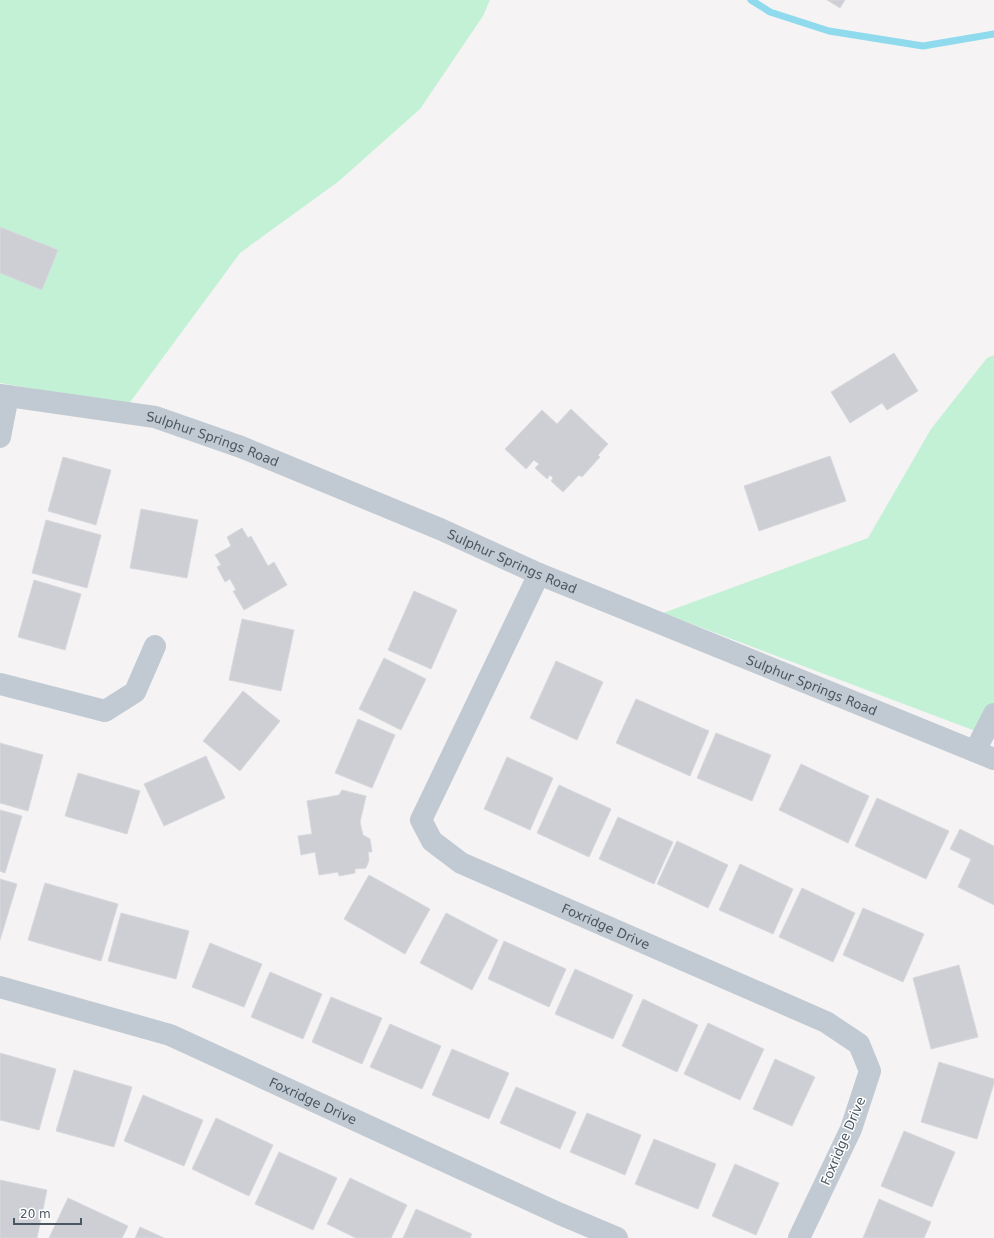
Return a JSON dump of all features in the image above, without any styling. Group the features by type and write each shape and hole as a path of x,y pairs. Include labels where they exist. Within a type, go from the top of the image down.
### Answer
{"street":[{"path":"0,437 4,396"},
{"name":"Sulphur Springs Road","path":"4,396 155,417 241,447 440,529 539,574 985,755 994,714"},
{"name":"Foxridge Drive","path":"539,574 422,820 432,841 461,863 826,1022 859,1044 870,1071 851,1129 799,1238"},
{"path":"0,684 104,711 135,692 155,646"},
{"name":"Foxridge Drive","path":"0,987 170,1035 560,1214 617,1238"}],"green space":[{"path":"0,0 490,0 483,16 420,109 339,181 240,253 128,405 0,383"},
{"path":"994,355 994,738 663,613 868,538 931,429 987,358"}],"building":[{"path":"827,0 845,0 840,8"},
{"path":"0,227 58,250 42,290 0,273"},
{"path":"894,353 918,391 887,410 882,403 850,423 831,392"},
{"path":"571,409 608,444 598,455 600,457 582,477 579,475 563,492 551,481 553,478 550,475 547,479 535,468 539,464 534,460 526,469 505,449 542,410 557,424"},
{"path":"830,456 846,501 759,531 744,486"},
{"path":"63,457 111,470 96,525 48,511"},
{"path":"141,509 198,520 187,578 130,568"},
{"path":"46,520 101,535 87,588 32,573"},
{"path":"242,528 248,538 251,536 268,566 274,562 287,585 244,610 233,591 236,590 230,579 225,582 217,567 221,565 215,555 231,546 227,537"},
{"path":"34,580 81,594 65,650 18,637"},
{"path":"414,591 457,610 431,669 388,650"},
{"path":"242,619 294,630 281,691 229,680"},
{"path":"384,658 426,679 401,730 359,709"},
{"path":"556,661 603,682 577,740 530,718"},
{"path":"243,691 280,721 240,771 203,741"},
{"path":"636,699 709,731 690,776 616,743"},
{"path":"358,719 395,735 372,788 335,773"},
{"path":"716,733 771,755 752,801 697,778"},
{"path":"0,743 43,755 28,811 0,803"},
{"path":"206,756 225,798 164,826 144,784"},
{"path":"507,757 553,778 530,830 484,809"},
{"path":"801,764 869,796 848,843 779,810"},
{"path":"78,773 140,791 127,834 65,816"},
{"path":"559,785 611,809 589,857 537,833"},
{"path":"342,790 366,796 360,822 363,835 370,839 372,852 368,852 369,860 366,868 355,869 355,873 339,876 338,872 319,875 315,852 301,855 298,836 312,834 307,801 339,795"},
{"path":"877,798 949,831 926,879 855,846"},
{"path":"0,810 22,816 5,873 0,871"},
{"path":"618,817 673,842 654,884 599,859"},
{"path":"960,829 994,846 994,905 958,887 971,859 950,849"},
{"path":"677,841 728,865 708,908 657,884"},
{"path":"740,864 793,889 773,934 719,910"},
{"path":"369,875 430,909 405,954 344,919"},
{"path":"0,879 17,884 0,940"},
{"path":"45,883 118,904 101,961 28,940"},
{"path":"802,888 855,913 833,962 779,937"},
{"path":"863,908 924,934 903,982 843,955"},
{"path":"121,913 189,931 176,979 108,961"},
{"path":"446,913 498,940 472,990 420,963"},
{"path":"504,941 566,969 549,1007 488,979"},
{"path":"210,943 262,964 244,1007 192,987"},
{"path":"959,965 978,1037 931,1049 913,978"},
{"path":"575,969 633,995 613,1039 555,1014"},
{"path":"270,972 322,994 303,1039 251,1017"},
{"path":"331,997 382,1018 362,1064 312,1042"},
{"path":"643,999 698,1025 677,1072 622,1046"},
{"path":"708,1023 764,1049 740,1100 684,1074"},
{"path":"390,1024 441,1046 422,1089 370,1067"},
{"path":"452,1049 509,1073 489,1119 432,1095"},
{"path":"0,1053 56,1069 39,1130 0,1120"},
{"path":"775,1059 815,1077 792,1126 753,1109"},
{"path":"939,1062 994,1079 977,1139 921,1122"},
{"path":"74,1070 132,1087 114,1147 56,1131"},
{"path":"516,1087 576,1112 560,1149 500,1123"},
{"path":"143,1095 203,1120 184,1166 124,1141"},
{"path":"587,1113 641,1135 625,1175 570,1152"},
{"path":"216,1118 273,1145 249,1196 192,1169"},
{"path":"904,1131 955,1152 932,1207 881,1186"},
{"path":"654,1139 716,1164 698,1209 635,1184"},
{"path":"279,1152 337,1178 313,1230 255,1204"},
{"path":"735,1164 779,1183 756,1235 712,1216"},
{"path":"350,1178 407,1205 391,1238 356,1238 327,1224"},
{"path":"0,1180 47,1190 37,1238 0,1238"},
{"path":"68,1198 128,1226 122,1238 49,1238"},
{"path":"879,1199 931,1222 924,1238 863,1238"},
{"path":"416,1209 472,1234 470,1238 403,1238"},
{"path":"140,1227 164,1238 135,1238"}],"waterway":[{"path":"751,0 770,12 829,31 923,46 994,34"}]}
